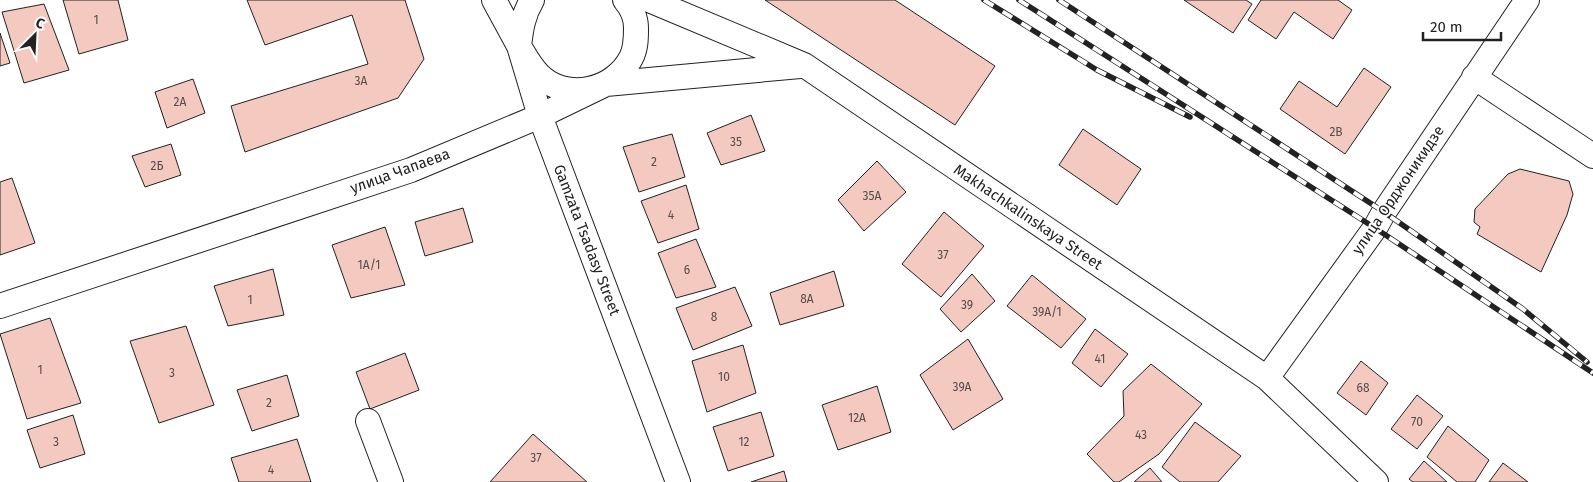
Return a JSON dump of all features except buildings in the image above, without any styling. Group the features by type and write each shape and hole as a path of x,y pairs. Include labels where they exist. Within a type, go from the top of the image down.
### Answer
{"street":[{"name":"Gamzata Tsadasy Street","path":"494,0 519,46 540,116 678,482"},
{"path":"532,0 526,11 521,28 519,46 540,76 555,86 572,90 589,90 606,84 621,73 631,58 636,40 636,21 626,0"},
{"name":"Makhachkalinskaya Street","path":"649,0 804,65 1267,378 1376,482"},
{"name":"улица Орджоникидзе","path":"1267,378 1375,228 1474,77 1528,0"},
{"name":"улица Чапаева","path":"0,306 411,170 540,116 606,84 804,65"},
{"path":"1474,77 1593,156"},
{"path":"368,421 390,482"}],"railway":[{"path":"984,0 1097,70 1190,117"},
{"path":"1019,0 1375,228 1593,373"},
{"path":"1059,0 1384,212 1523,309 1587,362"}]}
